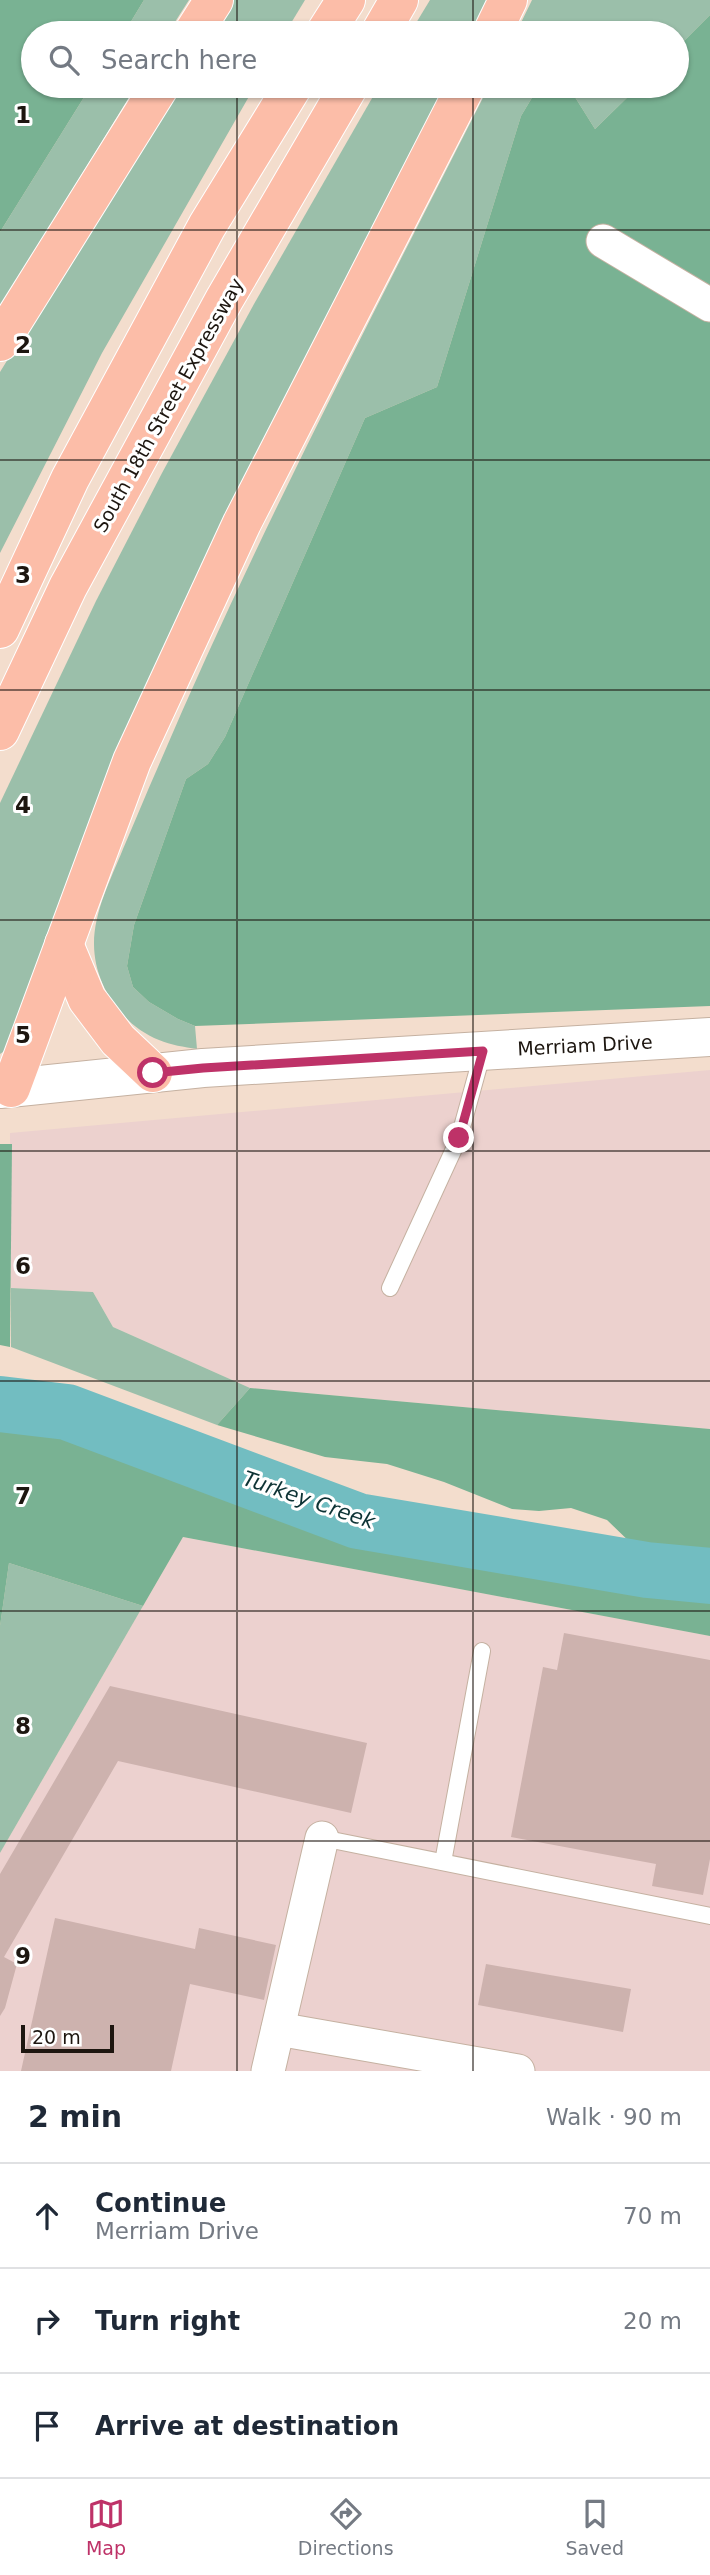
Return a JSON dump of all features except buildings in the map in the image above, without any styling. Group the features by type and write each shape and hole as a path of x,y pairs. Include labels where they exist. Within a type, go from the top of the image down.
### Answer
{"highway":[{"path":"201,21 214,0"},
{"path":"332,21 345,0"},
{"path":"387,21 399,0"},
{"path":"498,21 508,0"},
{"path":"0,342 152,98"},
{"path":"0,629 83,454 208,226 286,98"},
{"name":"South 18th Street Expressway","path":"0,732 75,575 224,300 342,98"},
{"path":"5,1088 64,944 132,761 242,523 460,98"},
{"path":"64,944 88,999 118,1040 153,1073"}],"main road":[{"name":"Merriam Drive","path":"5,1088 203,1068 710,1037"}],"street":[{"path":"603,241 710,305"},
{"path":"268,2071 322,1839"},
{"path":"278,2029 518,2071"}],"lane":[{"path":"390,1288 459,1138 483,1051"},
{"path":"443,1862 482,1651"},
{"path":"322,1839 710,1916"}],"shaded area":[{"path":"710,1070 710,1429 250,1388 113,1327 93,1292 11,1288 10,1133"},
{"path":"183,1537 710,1636 710,2071 0,2071 0,1853"}],"green space":[{"path":"0,0 144,0 131,21 21,21 21,98 84,98 0,232"},
{"path":"144,0 189,0 176,21 131,21"},
{"path":"230,0 305,0 292,21 217,21"},
{"path":"430,0 494,0 483,21 417,21"},
{"path":"532,0 710,0 710,15 689,36 689,21 522,21"},
{"path":"710,15 710,1006 195,1026 178,1019 149,1002 133,987 127,966 134,925 186,779 208,764 225,737 365,418 437,387 521,116 532,98 576,98 595,129 627,98 689,98 689,36"},
{"path":"84,98 129,98 0,307 0,232"},
{"path":"170,98 248,98 102,353 0,553 0,372"},
{"path":"372,98 445,98 6,1050 0,1054 0,803 96,601 254,304"},
{"path":"483,98 532,98 521,116 437,387 365,418 225,737 208,764 186,779 134,925 127,966 133,987 149,1002 195,1026 197,1049 178,1046 145,1033 122,1014 112,1001 95,959 97,919 104,895 196,680 318,424"},
{"path":"576,98 627,98 595,129"},
{"path":"0,1144 12,1144 10,1347 0,1345"},
{"path":"11,1288 93,1292 113,1327 250,1388 217,1425 11,1347"},
{"path":"250,1388 710,1429 710,1561 635,1547 607,1520 571,1508 539,1511 512,1509 444,1482 387,1464 325,1457 217,1425"},
{"path":"0,1419 83,1436 307,1522 396,1548 710,1601 710,1636 183,1537 143,1606 9,1563 0,1626"},
{"path":"9,1563 143,1606 0,1853 0,1626"}],"waterway":[{"name":"Turkey Creek","path":"0,1404 67,1412 358,1521 647,1570 710,1576"}],"route":[{"path":"153,1073 483,1051 459,1138"}]}
